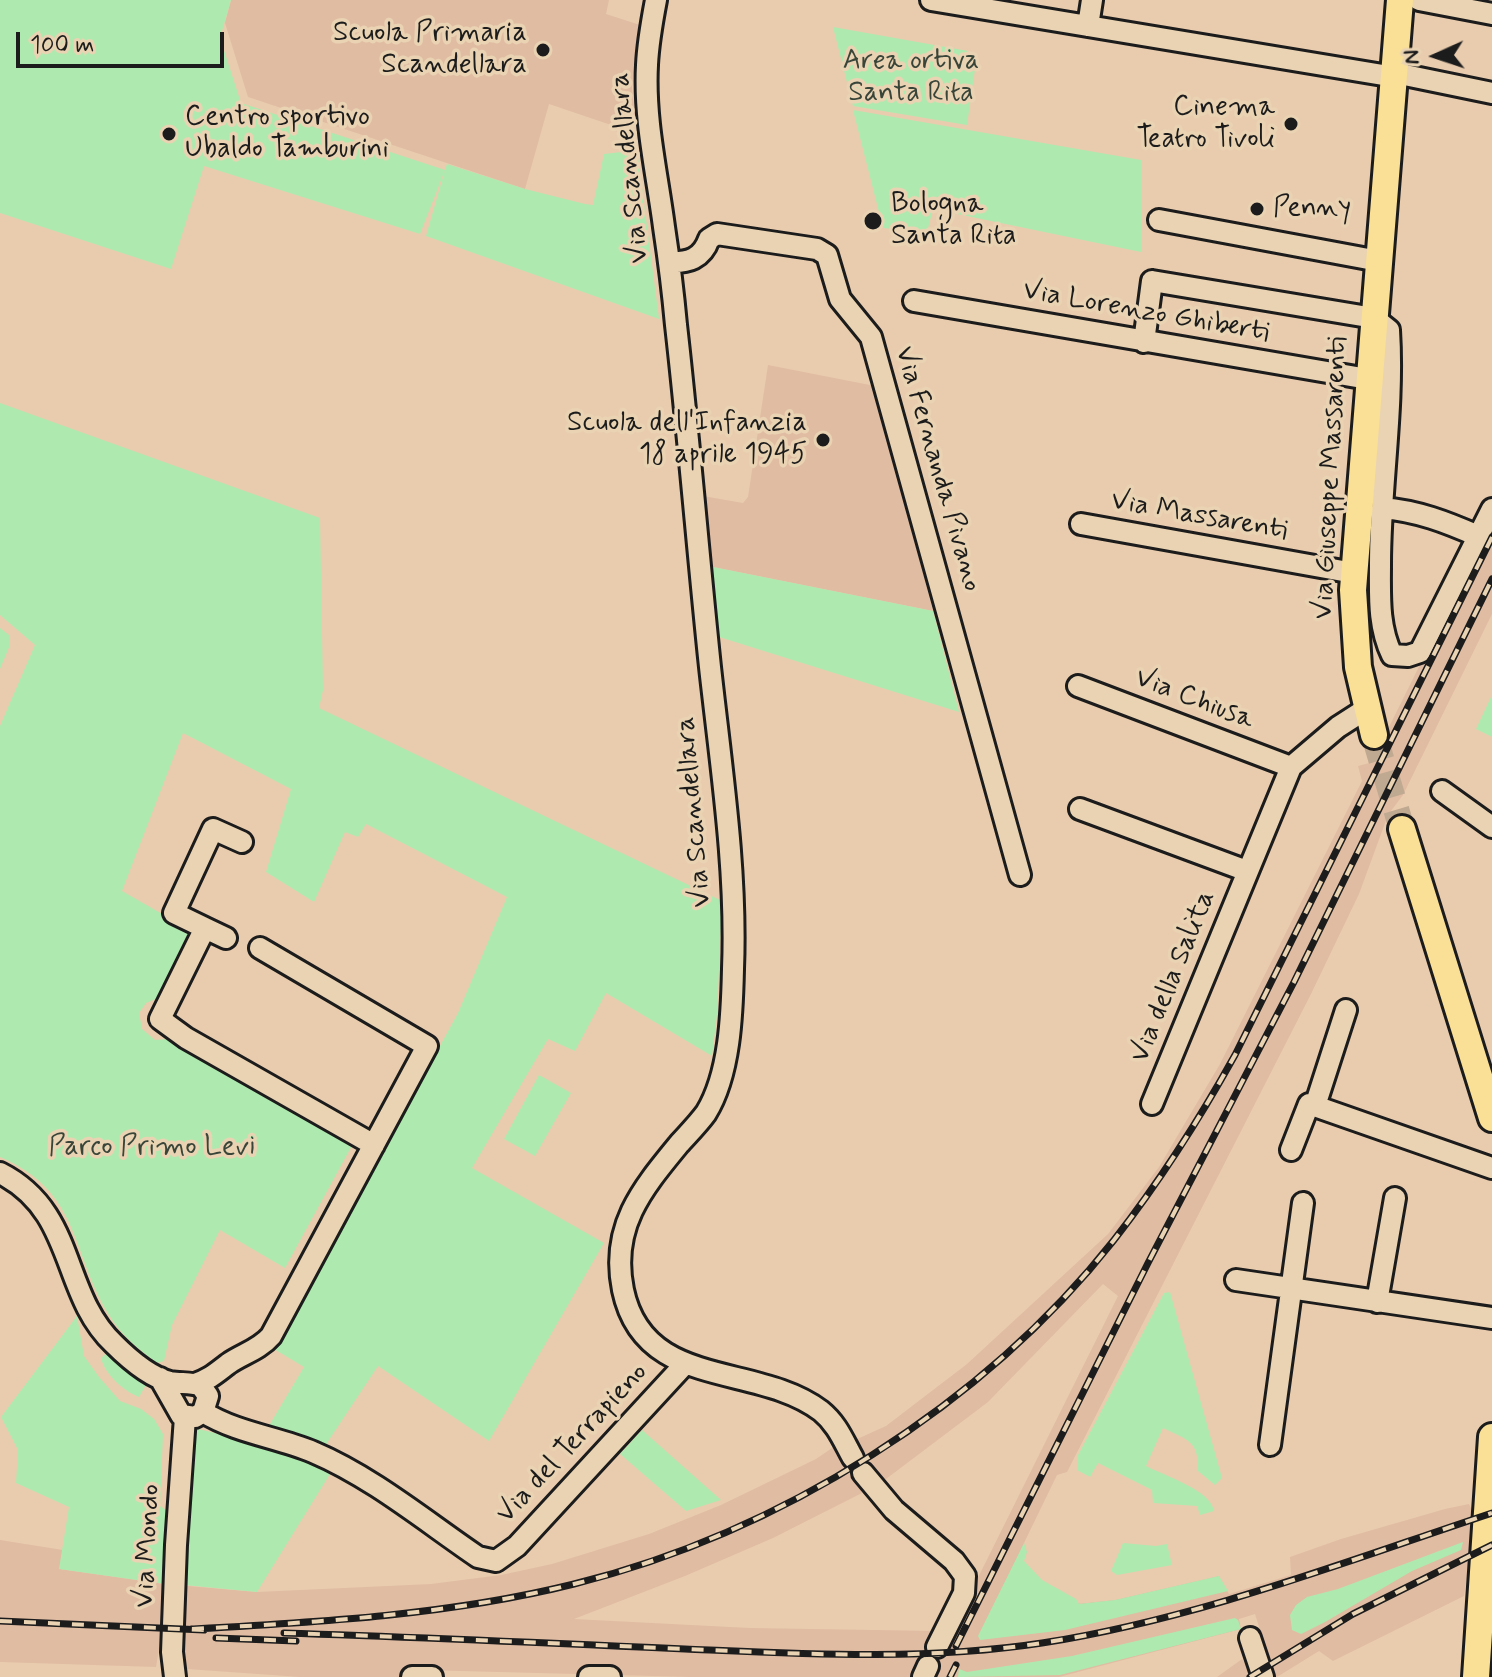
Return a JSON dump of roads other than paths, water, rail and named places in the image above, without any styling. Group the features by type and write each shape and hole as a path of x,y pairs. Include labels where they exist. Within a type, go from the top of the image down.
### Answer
{"main road":[{"name":"Via Giuseppe Massarenti","path":"1374,735 1366,709 1355,643 1354,573 1400,0"},
{"path":"1402,829 1492,1118"},
{"path":"1476,1677 1487,1579 1492,1437"}],"street":[{"name":"Via Scandellara","path":"656,0 646,67 648,121 669,262 723,790 733,908 734,965 729,1039 715,1091 706,1112 649,1181 632,1207 622,1236 620,1263 623,1291 631,1316 646,1337 684,1365 778,1389 801,1398 830,1419 858,1466 894,1510 954,1561 965,1576 964,1593 937,1647"},
{"path":"931,0 1492,93"},
{"path":"1088,26 1092,0"},
{"path":"1419,0 1492,14"},
{"path":"1159,220 1379,261"},
{"name":"Via Fernanda Pivano","path":"669,262 684,263 694,259 705,250 709,239 717,234 817,249 827,255 840,299 871,337 1020,875"},
{"path":"1144,342 1152,281 1374,318"},
{"name":"Via Lorenzo Ghiberti","path":"914,301 1368,379"},
{"name":"Via Giuseppe Massarenti","path":"1374,318 1389,330 1392,371 1382,508 1380,611 1384,638 1392,655 1408,656 1420,652 1478,536"},
{"path":"1382,508 1435,517 1478,536 1492,509"},
{"name":"Via Massarenti","path":"1081,524 1354,573"},
{"name":"Via Chiusa","path":"1078,686 1291,767"},
{"name":"Via della Salita","path":"1152,1104 1291,767 1338,727 1366,709"},
{"path":"1442,791 1492,827"},
{"name":"Via della Salita","path":"1080,809 1247,871"},
{"path":"226,938 174,913 213,829 242,842"},
{"path":"205,928 160,1019 186,1038 374,1145"},
{"path":"192,1399 229,1363 256,1349 271,1336 427,1046 260,948"},
{"path":"1315,1106 1346,1010"},
{"path":"1291,1150 1309,1104 1492,1168"},
{"name":"Via del Terrapieno","path":"0,1173 25,1188 46,1212 58,1232 88,1306 106,1336 125,1354 228,1425 314,1452 384,1493 478,1557 496,1561 517,1546 684,1365"},
{"path":"1377,1302 1395,1198"},
{"path":"1270,1445 1303,1203"},
{"path":"1236,1280 1492,1318"},
{"name":"Via Mondo","path":"175,1677 172,1652 176,1545 192,1399"},
{"path":"1250,1638 1263,1677"},
{"path":"412,1677 432,1677"},
{"path":"589,1677 610,1677"}],"tunnel":[{"path":"1374,735 1402,829"}],"railway":[{"path":"192,1629 336,1620 480,1603 574,1584 651,1561 726,1532 800,1497 872,1455 940,1408 1003,1357 1062,1300 1114,1240 1163,1173 1207,1103 1235,1055 1492,537"},
{"path":"956,1646 1148,1263 1294,982 1492,579"},
{"path":"284,1633 819,1654 908,1654 998,1649 1100,1633 1213,1604 1492,1513"},
{"path":"1250,1677 1353,1614 1492,1545"},
{"path":"0,1621 204,1630"},
{"path":"216,1638 296,1641"},
{"path":"950,1677 956,1665"}],"place":[{"name":"Scuola Primaria Scandellara","path":"543,50"},
{"name":"Cinema Teatro Tivoli","path":"1291,124"},
{"name":"Centro sportivo Ubaldo Tamburini","path":"169,134"},
{"name":"Penny","path":"1257,209"},
{"name":"Bologna Santa Rita","path":"873,221"},
{"name":"Scuola dell'Infanzia 18 aprile 1945","path":"823,440"}],"park label":[{"name":"Area ortiva Santa Rita","path":"911,78"},
{"name":"Parco Primo Levi","path":"152,1148"}]}
